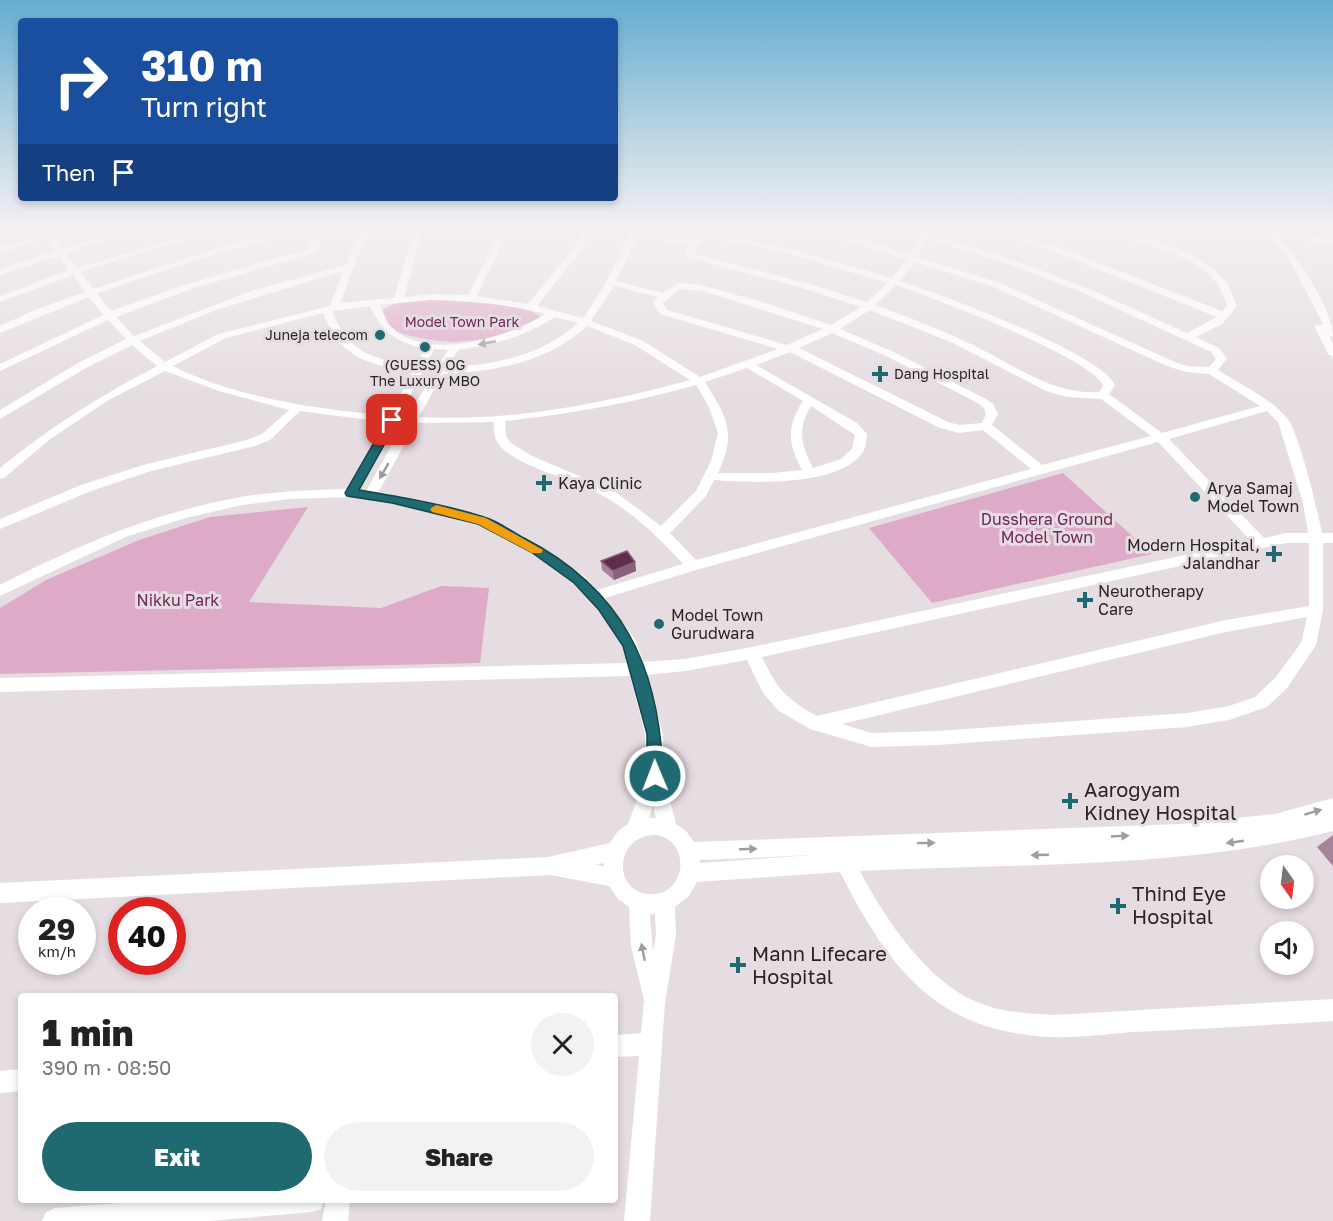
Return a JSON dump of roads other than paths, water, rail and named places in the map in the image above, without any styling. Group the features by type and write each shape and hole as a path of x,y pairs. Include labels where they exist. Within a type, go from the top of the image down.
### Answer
{"street":[{"path":"0,299 46,282"},
{"path":"83,282 108,315 164,365 185,376 227,390 296,408 412,421 538,414 614,401 699,381 749,365 832,327 869,306 891,282"},
{"path":"0,330 90,292 121,282"},
{"path":"0,368 108,315 203,282"},
{"path":"0,415 86,362 133,338 244,297 297,282"},
{"path":"342,282 330,308 336,337 353,351 384,364 420,369"},
{"path":"398,300 403,282"},
{"path":"471,298 479,282"},
{"path":"530,308 551,282"},
{"path":"439,371 486,367 546,350 565,340 585,322 609,282 665,296"},
{"path":"794,282 869,306 971,347 1054,391 1086,398 1103,395 1109,386 1107,378 1080,360 977,312 895,282"},
{"path":"752,653 769,688 785,706 816,724 872,740 938,738 1187,720 1229,713 1262,702 1281,683 1308,645 1316,610 1316,538 1310,502 1284,421 1269,407 1212,371 1186,369 1171,364 988,282"},
{"path":"1063,282 1190,336 1215,350 1222,359 1212,371"},
{"path":"1142,282 1225,315"},
{"path":"1190,336 1218,322 1232,306 1227,290 1220,282"},
{"path":"1298,282 1333,354"},
{"path":"1306,282 1333,334"},
{"path":"986,426 992,414 989,406 982,400 905,359 832,327 751,301 701,288 679,286 665,296 658,306 664,312 790,348 944,425 959,429 986,426 1040,470"},
{"path":"0,475 45,437 103,399 222,336 330,308 398,300 471,298 554,313 585,322 639,343 699,381 715,407 724,433 717,461 701,493 663,532"},
{"path":"373,302 381,325 389,332 430,346 455,347 507,339 544,322 554,313"},
{"path":"351,493 420,369 430,346"},
{"path":"370,495 439,371 455,347"},
{"path":"709,477 768,478 810,472 834,467 850,460 859,450 862,441 861,434 853,426 749,365"},
{"path":"1103,395 1160,437 1261,543"},
{"path":"810,400 796,418 794,431 798,453 810,472"},
{"path":"594,596 693,566 1269,407"},
{"path":"0,524 86,488 147,468 251,443 266,437 296,408"},
{"path":"500,417 499,435 505,445 533,460 595,486 639,512 663,532 693,566"},
{"path":"1,589 123,533 184,514 266,498 351,493 370,495 482,520 535,549 579,580 594,596 630,645 654,734 655,776 668,830"},
{"path":"0,685 638,669 685,665 752,653 1286,538 1333,538"},
{"path":"816,724 1215,629 1316,610"},
{"path":"634,832 655,776"},
{"path":"690,851 1180,833 1275,823 1333,806"},
{"path":"691,873 844,861 1207,846 1288,835 1333,822"},
{"path":"644,828 668,830 677,835 690,851 691,873 682,890 665,901 639,901 620,888 614,877 612,866 615,851 621,842 634,832 644,828"},
{"path":"0,893 548,866 615,851"},
{"path":"844,861 884,933 906,959 940,989 981,1014 1008,1022 1054,1026 1333,1010"},
{"path":"548,866 614,877"},
{"path":"639,901 641,946 654,1003"},
{"path":"637,1221 654,1003 666,935 665,901"},
{"path":"618,1046 650,1044"},
{"path":"0,1082 18,1080"},
{"path":"55,1221 278,1203"},
{"path":"334,1221 337,1203"}],"place":[{"name":"Juneja telecom","path":"380,335"},
{"name":"(GUESS) OG The Luxury MBO","path":"425,347"},
{"name":"Dang Hospital","path":"880,374"},
{"name":"Kaya Clinic","path":"544,483"},
{"name":"Arya Samaj Model Town","path":"1195,497"},
{"name":"Modern Hospital, Jalandhar","path":"1274,554"},
{"name":"Neurotherapy Care","path":"1085,600"},
{"name":"Model Town Gurudwara","path":"659,624"},
{"name":"Aarogyam Kidney Hospital","path":"1070,801"},
{"name":"Thind Eye Hospital","path":"1118,906"},
{"name":"Mann Lifecare Hospital","path":"738,965"}],"park label":[{"name":"Model Town Park","path":"462,322"},
{"name":"Dusshera Ground Model Town","path":"1047,528"},
{"name":"Nikku Park","path":"178,600"}]}
